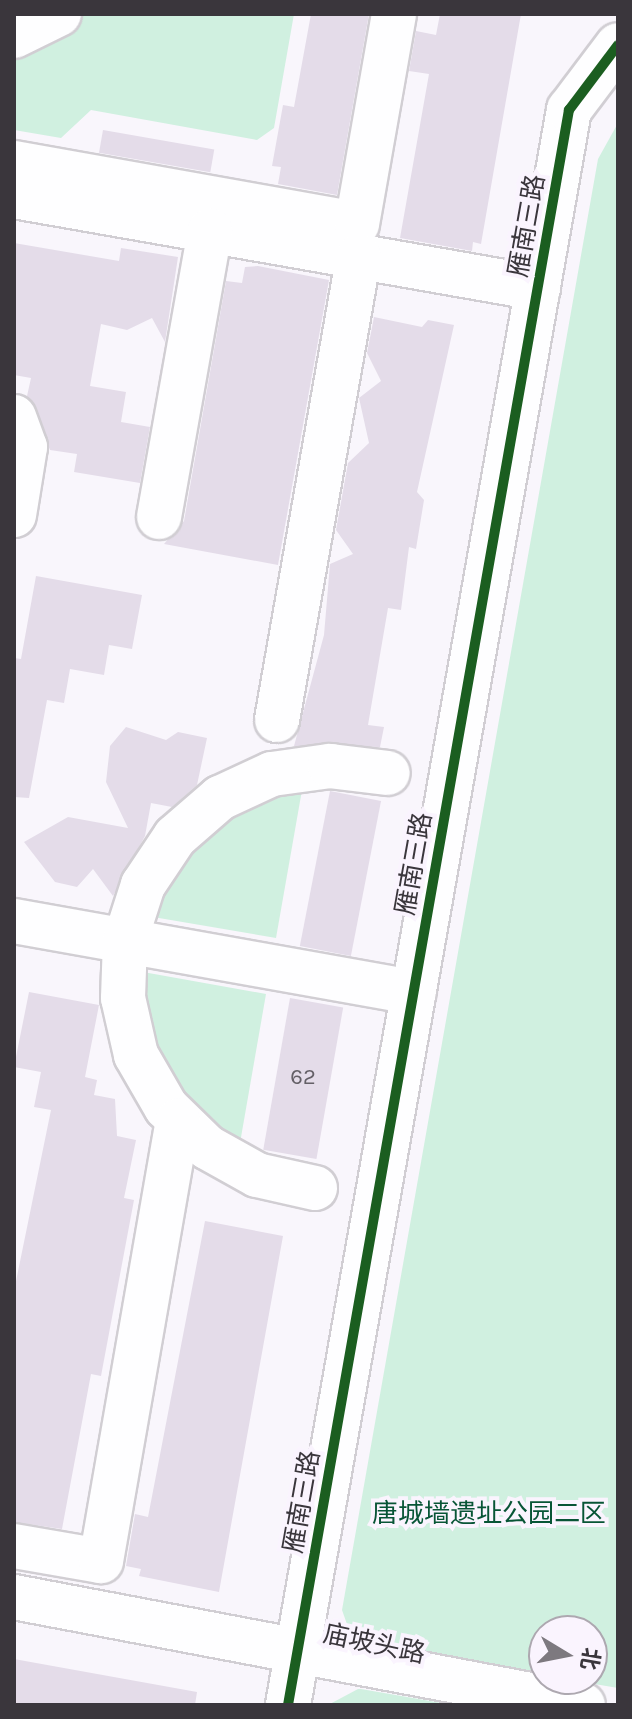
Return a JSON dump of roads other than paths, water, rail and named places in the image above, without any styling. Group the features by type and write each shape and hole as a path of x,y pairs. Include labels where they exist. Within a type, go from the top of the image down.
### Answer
{"street":[{"path":"14,36 59,14"},
{"path":"14,163 357,224 394,14"},
{"name":"雁南三路","path":"288,1705 569,110 616,53 611,14"},
{"path":"14,196 538,288"},
{"path":"159,517 210,230"},
{"path":"277,720 359,256"},
{"path":"14,417 25,447 14,515"},
{"path":"315,1188 257,1175 178,1121 136,1055 123,998 125,941 143,885 175,837 220,798 272,774 330,766 388,773"},
{"path":"14,921 414,992"},
{"path":"14,1546 101,1561 178,1121"},
{"name":"庙坡头路","path":"14,1597 583,1705"}],"park label":[{"name":"唐城墙遗址公园二区","path":"489,1514"}]}
